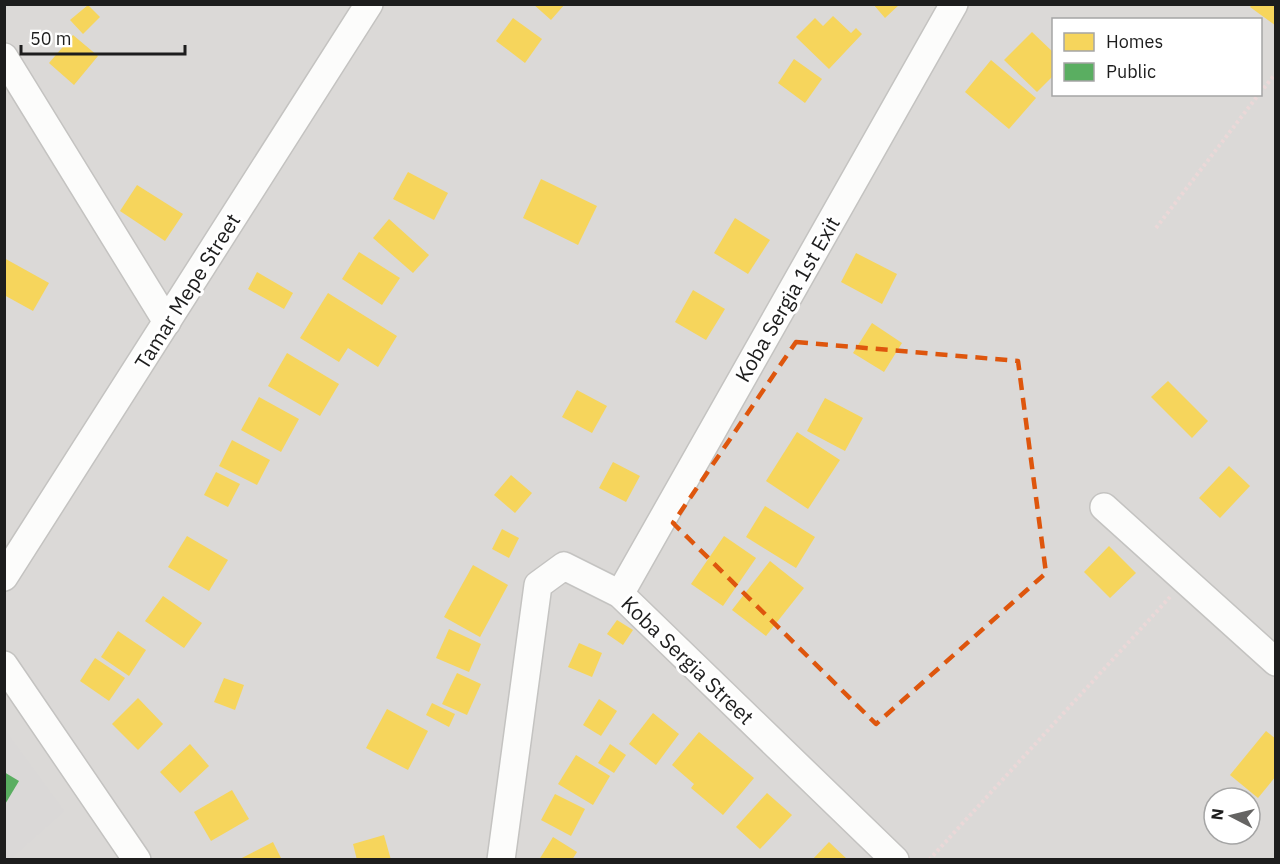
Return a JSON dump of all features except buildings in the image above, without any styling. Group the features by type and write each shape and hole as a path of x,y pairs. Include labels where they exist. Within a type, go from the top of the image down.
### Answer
{"street":[{"name":"Tamar Mepe Street","path":"4,577 369,4"},
{"name":"Koba Sergia 1st Exit","path":"620,594 954,4"},
{"path":"4,57 167,322"},
{"path":"1104,507 1275,662"},
{"name":"Koba Sergia Street","path":"501,860 538,585 564,566 620,594 896,860"},
{"path":"4,665 137,860"}],"path":[{"path":"1262,91 1275,73"},
{"path":"1156,228 1258,96"},
{"path":"929,860 1185,581"}],"highlighted area":[{"path":"796,342 1018,361 1046,573 876,724 673,523"}],"shaded area":[{"path":"5,5 1275,5 1275,859 5,859"},
{"path":"4,729 64,811 9,860 4,859"}]}
